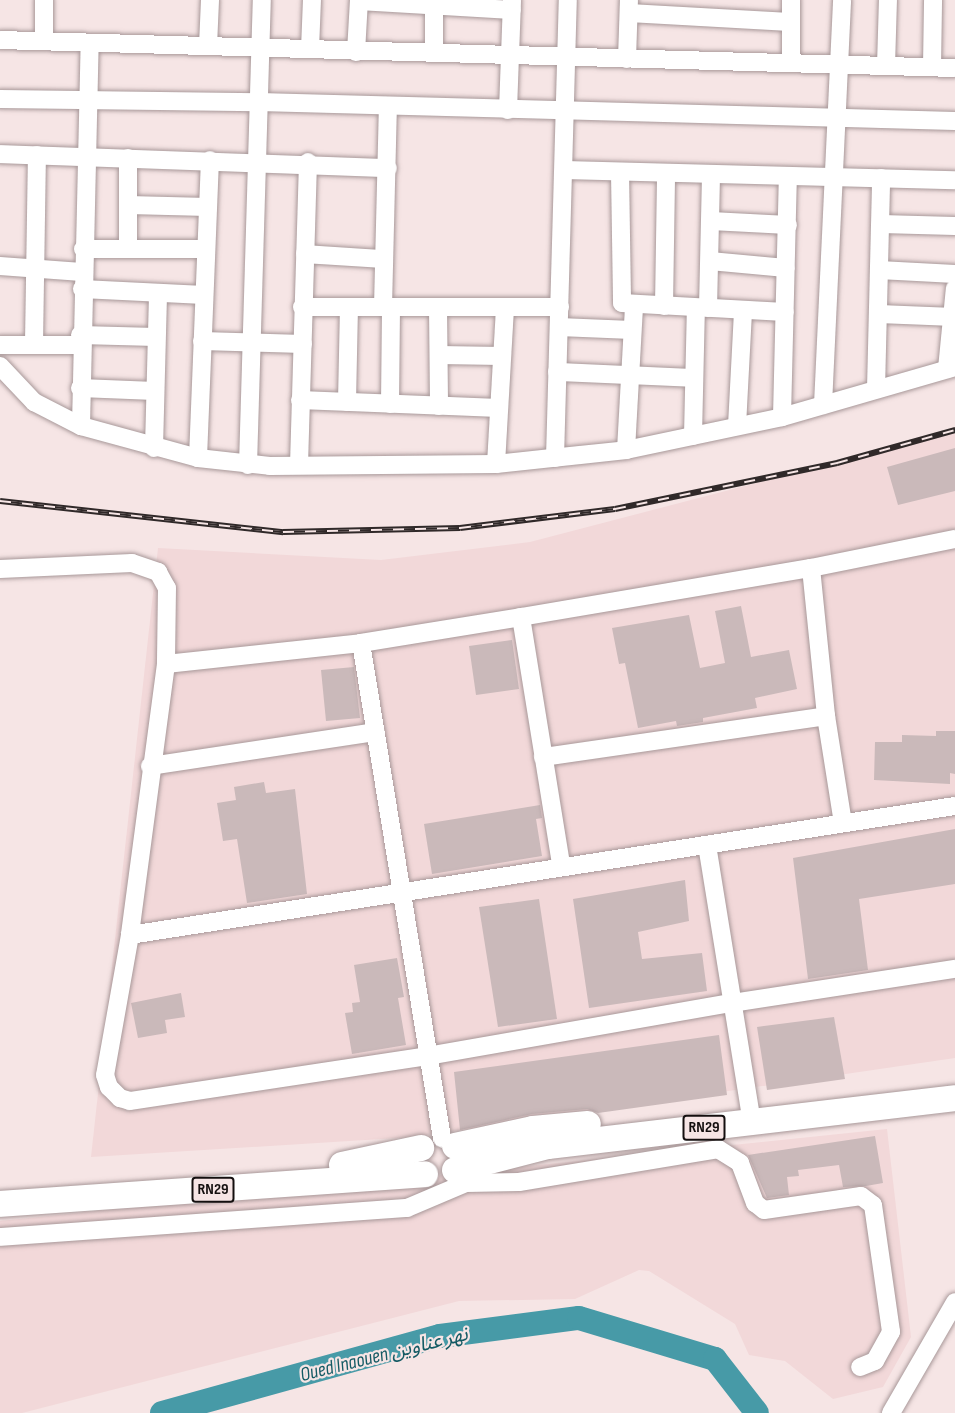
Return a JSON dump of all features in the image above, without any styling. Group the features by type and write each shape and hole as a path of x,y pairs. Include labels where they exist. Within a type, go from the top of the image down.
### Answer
{"highway":[{"name":"RN29","path":"0,1204 439,1161 874,1100 955,1082"},
{"name":"RN29","path":"0,1188 439,1161 533,1129 874,1100 955,1098"}],"street":[{"path":"44,0 44,40"},
{"path":"208,46 209,0"},
{"path":"249,465 262,0"},
{"path":"310,49 312,0"},
{"path":"356,52 359,0 512,5 512,55 508,110"},
{"path":"555,458 568,0"},
{"path":"790,63 791,0"},
{"path":"823,405 839,118 842,0"},
{"path":"886,66 888,0"},
{"path":"932,67 933,0"},
{"path":"434,3 434,53"},
{"path":"627,59 629,7 715,8 790,22"},
{"path":"0,40 955,68"},
{"path":"81,426 80,340 90,43"},
{"path":"0,99 259,102 955,121"},
{"path":"388,106 384,259 390,404"},
{"path":"0,154 308,162 388,168"},
{"path":"34,343 38,267 37,155"},
{"path":"128,158 128,249"},
{"path":"198,458 210,160"},
{"path":"299,465 308,162"},
{"path":"564,170 955,180"},
{"path":"620,171 620,298 622,303 785,312"},
{"path":"664,306 666,173"},
{"path":"693,436 694,378 710,261 711,175"},
{"path":"782,417 788,177"},
{"path":"876,389 881,178"},
{"path":"128,205 208,207"},
{"path":"711,220 788,225"},
{"path":"881,224 955,226"},
{"path":"83,249 206,249"},
{"path":"305,254 384,259"},
{"path":"710,261 786,268"},
{"path":"0,266 38,267 82,281 158,294 204,295"},
{"path":"879,270 955,274"},
{"path":"0,366 34,402 81,426 154,448 198,458 249,465 496,464 627,450 782,417 951,368 955,288"},
{"path":"154,448 158,294"},
{"path":"627,450 634,305"},
{"path":"302,307 560,307"},
{"path":"347,402 349,307"},
{"path":"438,307 439,406"},
{"path":"496,464 505,307"},
{"path":"737,426 743,310"},
{"path":"879,314 954,317"},
{"path":"560,327 632,330"},
{"path":"0,345 156,338"},
{"path":"202,341 303,345"},
{"path":"439,355 502,356"},
{"path":"557,372 694,378"},
{"path":"80,388 155,391"},
{"path":"300,400 499,408"},
{"path":"166,664 361,643 811,568 955,539"},
{"path":"0,569 147,565 158,572 167,588 166,664 150,766 130,935 105,1075 109,1087 120,1098 130,1101 427,1056 732,1003 955,969"},
{"path":"811,568 826,716 843,823"},
{"path":"521,617 561,865"},
{"path":"0,1237 406,1208 430,1201 439,1161 435,1108 361,643"},
{"path":"543,757 826,716"},
{"path":"150,766 375,732"},
{"path":"130,935 561,865 707,845 955,806"},
{"path":"707,845 750,1110"},
{"path":"439,1161 466,1182 519,1182 712,1149 729,1153 740,1162 755,1203 764,1210 866,1198 875,1210 891,1332 875,1361 860,1367"},
{"path":"891,1413 955,1302"}],"shaded area":[{"path":"955,431 955,1058 413,1137 91,1157 158,548 381,560 530,542"},
{"path":"887,1129 911,1337 883,1387 833,1399 785,1361 749,1355 735,1324 649,1271 639,1270 575,1299 459,1301 22,1413 0,1413 0,1221"}],"building":[{"path":"955,448 955,491 898,505 887,467"},
{"path":"741,606 751,657 789,650 797,689 755,698 757,708 703,718 703,722 677,726 676,721 638,728 625,663 619,664 612,628 689,615 700,668 725,663 715,611"},
{"path":"512,640 519,689 476,695 469,646"},
{"path":"354,667 360,718 326,721 321,670"},
{"path":"936,731 955,731 955,774 950,773 950,784 874,780 875,742 902,742 902,735 936,736"},
{"path":"264,782 266,793 295,789 307,894 247,903 237,839 223,841 217,803 236,800 234,787"},
{"path":"540,805 542,818 536,819 542,856 432,874 424,824"},
{"path":"955,829 955,884 859,899 868,970 808,979 793,858"},
{"path":"685,880 689,921 638,932 642,959 702,953 707,991 589,1008 573,899"},
{"path":"539,899 557,1019 498,1027 479,907"},
{"path":"397,958 404,997 398,998 406,1045 352,1054 345,1013 353,1012 352,1003 360,1002 354,965"},
{"path":"181,993 185,1017 165,1020 167,1033 138,1038 131,1003"},
{"path":"834,1017 845,1079 767,1090 757,1027"},
{"path":"719,1035 727,1095 598,1113 587,1109 532,1114 460,1130 454,1072"},
{"path":"875,1136 883,1183 866,1186 843,1187 839,1165 798,1170 799,1176 787,1177 789,1195 767,1198 748,1155"}],"waterway":[{"name":"Oued Inaouen نهر عناوين","path":"162,1413 440,1336 579,1318 715,1359 757,1413"}],"railway":[{"path":"0,501 283,532 460,528 615,509 837,463 955,430"}]}
